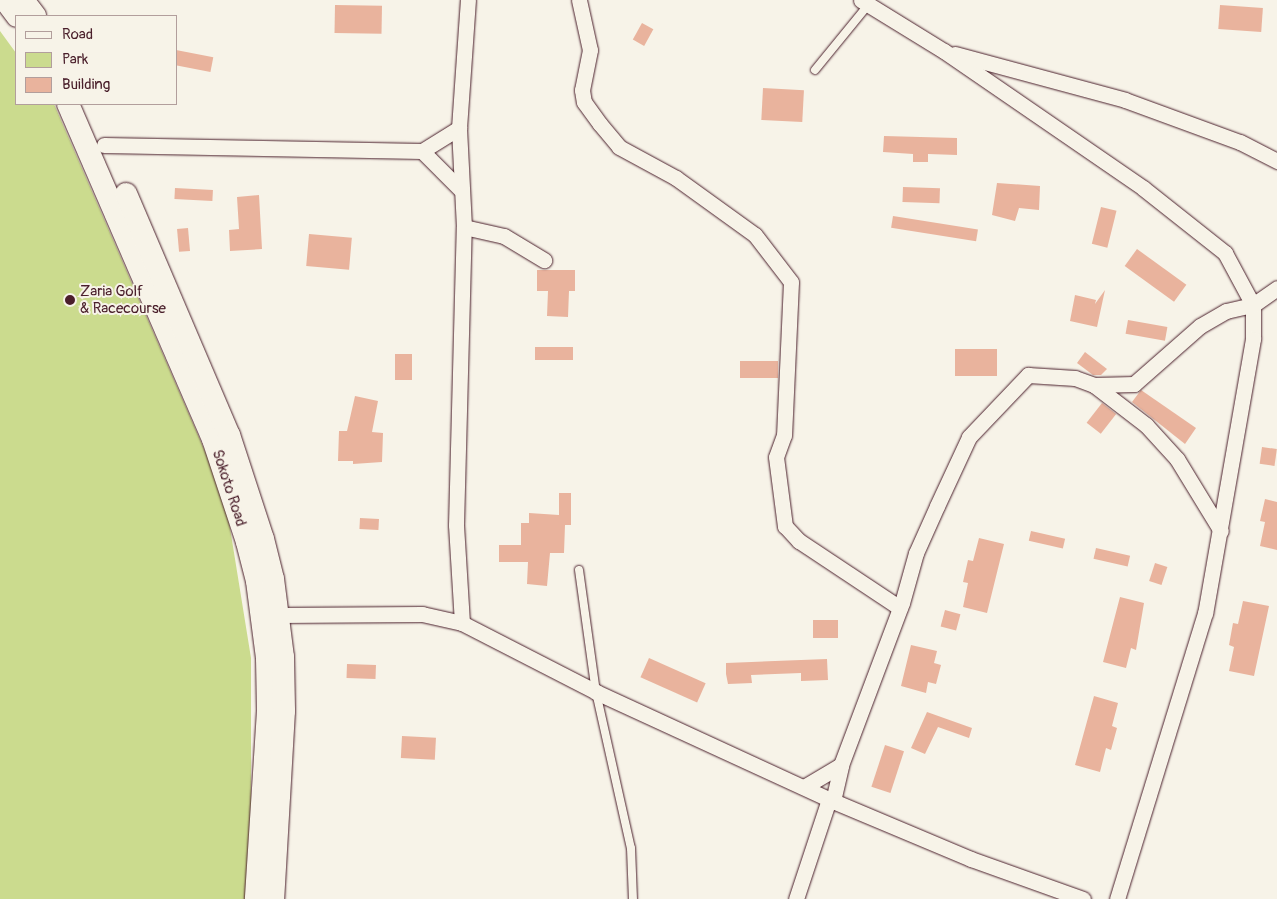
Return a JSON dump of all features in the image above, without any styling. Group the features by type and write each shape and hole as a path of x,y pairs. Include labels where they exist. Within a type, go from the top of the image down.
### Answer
{"main road":[{"path":"5,0 16,15"},
{"path":"24,0 34,15"},
{"name":"Sokoto Road","path":"68,105 213,439 248,542 257,581 267,658 268,711 256,899"},
{"name":"Sokoto Road","path":"85,105 229,435 264,539 279,615 284,711 272,899"}],"street":[{"path":"462,623 456,524 464,227 460,189 459,128 468,0"},
{"path":"579,0 590,50 582,90 584,102 600,124 619,147 676,178 755,235 791,282 784,435 776,457 785,526 798,541 900,608"},
{"path":"864,2 944,51 1143,188 1225,253 1252,305 1254,339 1205,613 1117,899"},
{"path":"944,51 1124,100 1240,142 1277,161"},
{"path":"104,145 422,151 459,128"},
{"path":"422,151 460,189"},
{"path":"464,227 504,236 544,260"},
{"path":"1094,385 1134,384 1200,326 1226,311 1252,305 1277,288"},
{"path":"796,899 831,800 841,765 900,608 916,552 969,437 1028,375 1075,378 1094,385 1146,424 1178,459 1221,531"},
{"path":"279,615 422,614 462,623 596,692 831,800 970,859 1083,899"},
{"path":"804,787 841,765"}],"lane":[{"path":"815,70 864,2"},
{"path":"579,570 596,692 632,848 632,899"}],"green space":[{"name":"Zaria Golf & Racecourse","path":"0,31 15,52 15,105 54,105 225,497 251,658 251,852 246,899 0,899"}],"building":[{"path":"335,5 382,6 382,34 335,33"},
{"path":"1220,5 1263,8 1261,32 1218,29"},
{"path":"642,23 653,29 644,46 633,40"},
{"path":"178,50 213,57 210,72 178,66"},
{"path":"763,88 804,90 802,122 761,120"},
{"path":"884,136 957,138 957,155 928,154 928,162 913,162 913,154 883,152"},
{"path":"997,183 1040,186 1039,210 1019,208 1015,221 992,215"},
{"path":"903,187 940,188 939,203 902,202"},
{"path":"175,188 213,190 212,201 174,199"},
{"path":"259,195 262,249 230,251 229,230 239,229 237,197"},
{"path":"1101,207 1117,211 1107,248 1092,244"},
{"path":"893,216 978,229 976,241 891,228"},
{"path":"188,228 190,251 179,252 177,229"},
{"path":"309,234 352,238 349,270 306,266"},
{"path":"1137,249 1186,285 1174,302 1125,266"},
{"path":"537,270 575,270 575,291 569,291 568,317 547,316 548,291 537,291"},
{"path":"1105,290 1097,327 1070,321 1075,295 1096,300 1095,304"},
{"path":"1128,320 1167,327 1165,341 1126,334"},
{"path":"535,347 573,347 573,360 535,360"},
{"path":"955,349 997,349 997,376 955,376"},
{"path":"1085,352 1107,369 1101,375 1093,375 1077,363"},
{"path":"395,354 412,354 412,380 395,380"},
{"path":"740,361 778,361 778,378 740,378"},
{"path":"1141,390 1196,428 1185,444 1132,402"},
{"path":"355,396 378,401 372,432 383,433 382,462 353,464 353,461 338,461 339,431 347,431"},
{"path":"1102,403 1116,414 1101,434 1087,423"},
{"path":"1262,447 1277,449 1274,466 1260,464"},
{"path":"559,493 571,493 571,525 565,525 564,553 550,553 547,586 527,584 528,562 499,562 499,545 521,545 521,523 529,523 529,513 559,515"},
{"path":"1265,499 1277,502 1277,550 1260,546 1265,522 1260,521"},
{"path":"360,518 379,519 378,530 359,529"},
{"path":"1031,531 1065,539 1063,549 1029,541"},
{"path":"979,538 1004,544 987,613 963,607 968,583 963,582 968,560 973,561"},
{"path":"1096,548 1130,556 1128,567 1094,559"},
{"path":"1155,563 1167,567 1161,585 1149,581"},
{"path":"1120,597 1144,603 1136,650 1131,648 1126,668 1103,662"},
{"path":"1243,601 1269,606 1254,676 1229,671 1234,647 1229,645 1233,623 1238,624"},
{"path":"945,610 960,614 956,631 941,626"},
{"path":"813,620 838,620 838,638 813,638"},
{"path":"911,645 937,651 934,663 941,665 936,684 928,682 926,693 901,686"},
{"path":"649,658 706,683 697,702 640,677"},
{"path":"827,659 828,680 801,681 801,673 751,675 752,683 728,684 726,674 726,663"},
{"path":"347,664 376,665 375,679 347,678"},
{"path":"1094,696 1118,703 1112,726 1117,728 1111,750 1106,748 1100,772 1075,765"},
{"path":"927,712 972,728 969,738 938,727 925,754 911,748"},
{"path":"402,736 436,738 435,760 401,758"},
{"path":"885,745 904,751 890,793 871,787"}],"place":[{"name":"Zaria Golf & Racecourse","path":"70,300"}]}
